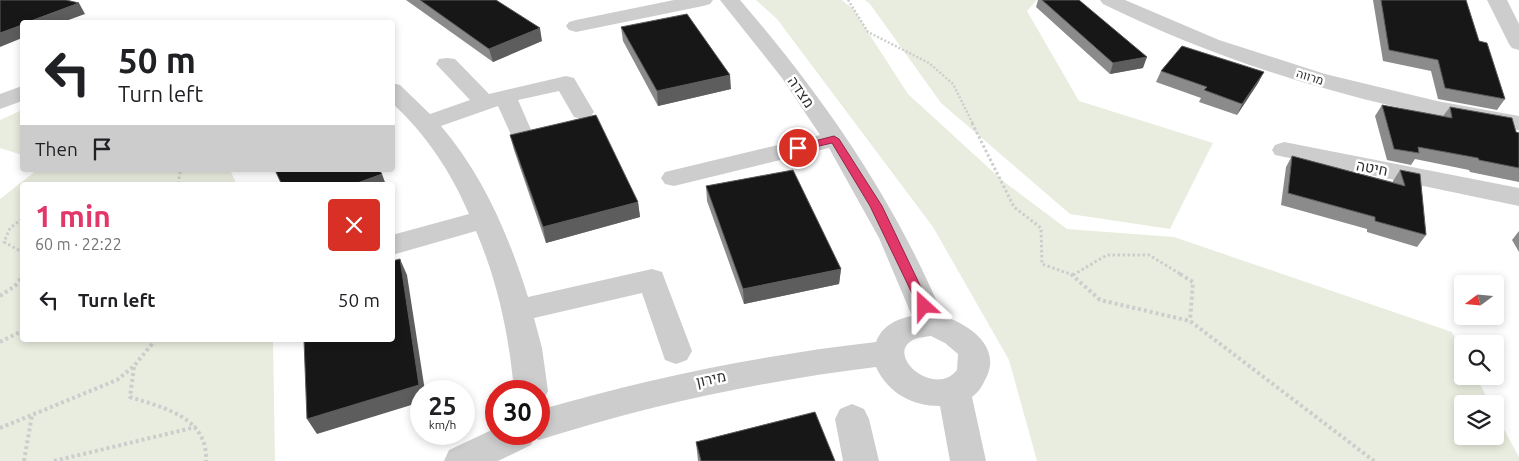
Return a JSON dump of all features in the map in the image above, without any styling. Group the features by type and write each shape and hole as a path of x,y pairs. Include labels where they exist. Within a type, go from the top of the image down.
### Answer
{"street":[{"path":"576,26 703,0"},
{"name":"מצדה","path":"730,0 774,54 834,139 876,206 902,256 930,324"},
{"name":"מרווה","path":"1110,0 1147,19 1227,52 1330,83 1470,116 1519,123"},
{"path":"1497,0 1519,44"},
{"path":"447,64 495,99 520,132"},
{"path":"426,124 495,99 566,83 582,112"},
{"path":"395,93 418,113 454,160 472,191 485,219 507,279 525,342 530,380"},
{"path":"0,102 20,94"},
{"path":"674,178 834,139"},
{"name":"חיטה","path":"1284,150 1519,197"},
{"path":"395,244 485,219"},
{"path":"516,311 652,280 676,351"},
{"path":"930,324 954,332 964,340 974,358 974,368 971,377 964,385 954,390 942,393 915,388 904,382 889,364 887,354 889,343 896,334 905,328 930,324"},
{"name":"מירון","path":"550,422 637,395 689,383 792,365 887,354"},
{"path":"954,390 968,461"},
{"path":"852,419 860,461"},
{"path":"462,461 495,445"}],"path":[{"path":"848,0 868,32 929,63 953,84 1014,207 1041,228 1042,264 1073,275 1100,300 1190,322 1374,461"},
{"path":"20,220 14,222 4,235 4,242 20,251"},
{"path":"1073,275 1106,255 1149,255 1193,282 1190,322"},
{"path":"0,296 15,286 20,280"},
{"path":"0,342 20,331"},
{"path":"0,428 117,380 134,366 152,342"},
{"path":"134,366 130,397 166,410 196,427 207,450 206,461"},
{"path":"24,461 32,415"},
{"path":"54,461 196,427"}],"shaded area":[{"path":"756,0 842,0 853,9 908,94 1003,181 1067,229 1174,237 1452,332 1454,336 1454,385 1480,385 1486,395 1454,395 1454,445 1504,445 1504,430 1519,457 1519,461 1037,461 1009,360 933,227 777,19"},
{"path":"865,0 1037,0 1027,11 1079,101 1213,143 1170,229 1070,214 941,103 870,4"},
{"path":"20,111 20,154 0,148 0,120"},
{"path":"34,172 231,172 236,182 22,182"},
{"path":"20,183 20,342 273,342 275,461 0,461 0,199"}],"building":[{"path":"0,0 66,0 79,3 33,20 20,20 20,26 0,33"},
{"path":"420,0 496,0 540,28 489,49"},
{"path":"1042,0 1079,0 1147,57 1113,63"},
{"path":"1381,0 1466,0 1479,41 1487,43 1505,99 1445,88 1438,60 1389,50"},
{"path":"687,14 730,75 657,91 621,27"},
{"path":"1182,46 1264,72 1242,104 1204,90 1207,87 1161,71"},
{"path":"1382,105 1452,118 1450,107 1512,118 1516,132 1519,133 1519,168 1418,147 1419,153 1394,149"},
{"path":"596,115 638,202 543,227 510,135"},
{"path":"1292,156 1405,186 1400,170 1420,174 1426,235 1375,221 1375,217 1288,193"},
{"path":"793,170 841,269 743,289 706,186"},
{"path":"276,172 380,172 382,174 360,182 281,182"},
{"path":"400,259 418,380 410,380 410,388 307,419 304,342 395,342 395,260"},
{"path":"815,412 835,461 701,461 696,442"}],"route":[{"path":"798,148 834,139 876,206 902,256 924,306"}]}
